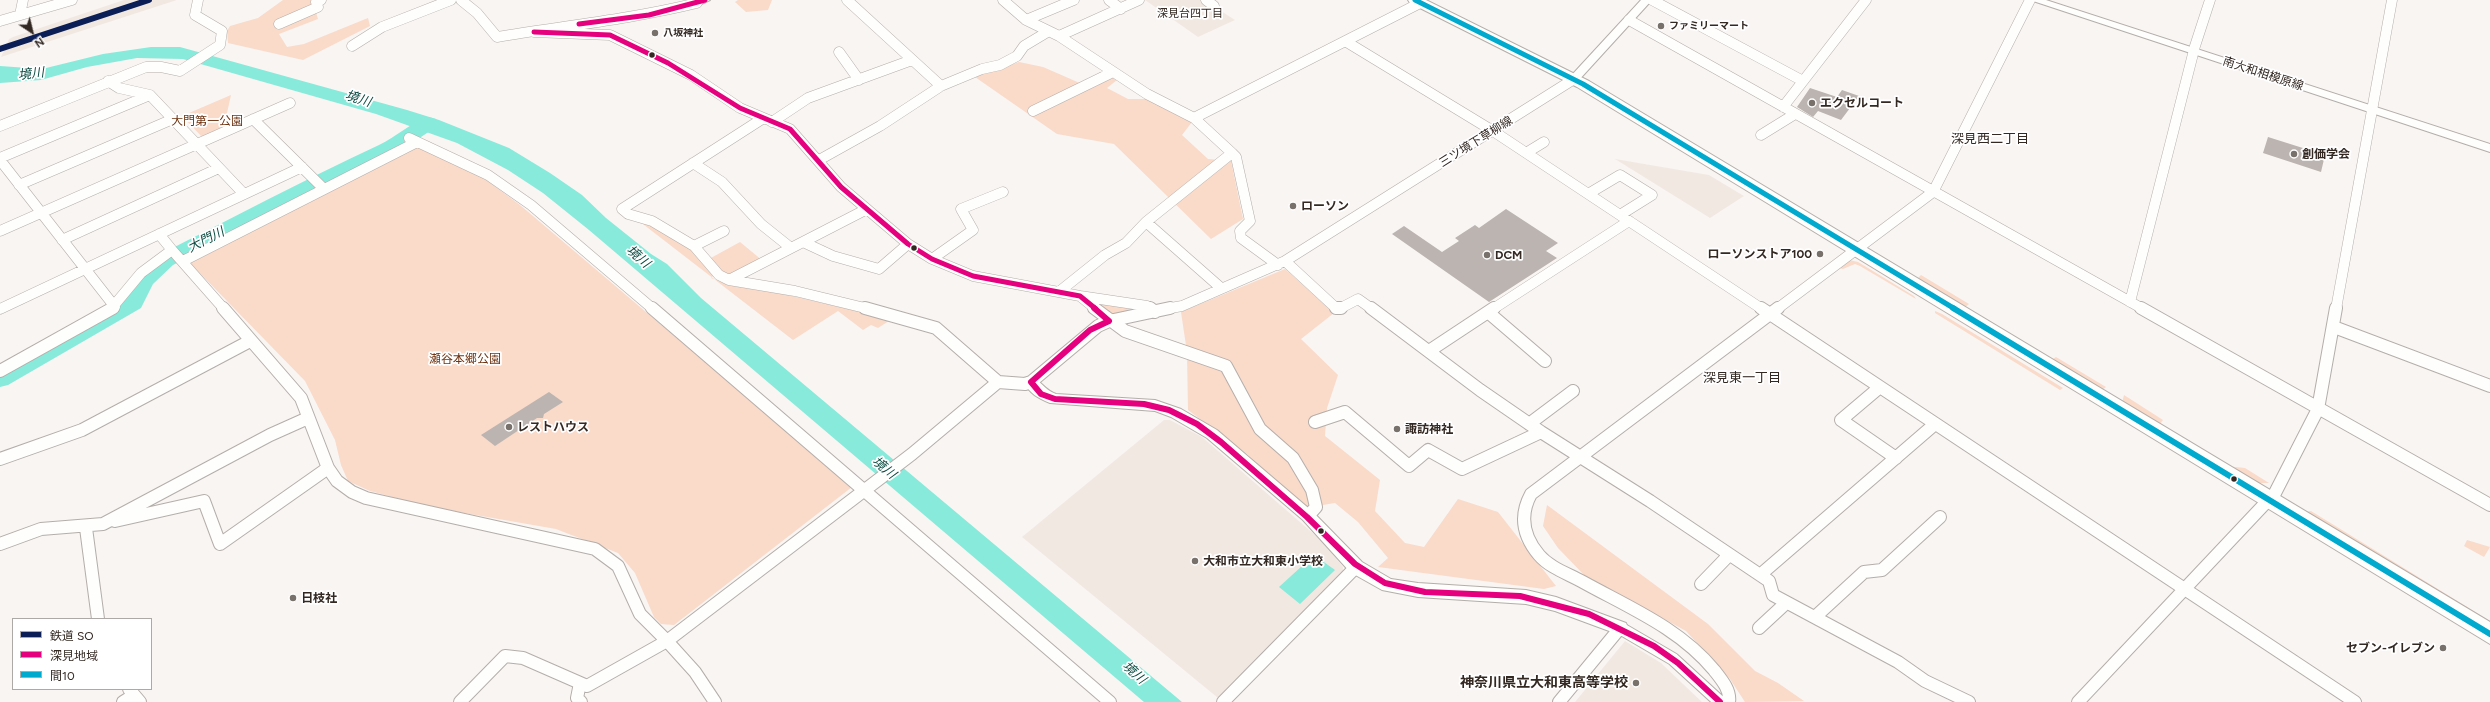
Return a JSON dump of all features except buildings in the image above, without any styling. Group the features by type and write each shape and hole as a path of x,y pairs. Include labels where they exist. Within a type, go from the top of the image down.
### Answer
{"highway":[{"path":"1418,1 1574,79 2490,634"}],"street":[{"path":"20,15 22,0"},
{"path":"0,22 72,0"},
{"path":"0,126 108,81 146,67 161,67 180,71 220,45 222,31 195,16 198,0"},
{"path":"279,24 318,7 316,2 321,0"},
{"path":"352,46 382,27 451,0"},
{"path":"461,0 477,13 497,37 600,20 649,15 699,1"},
{"path":"847,0 941,86"},
{"path":"1003,0 1026,20 1059,36 1147,94 1194,118 1232,153 1236,158 1250,221 1240,231 1241,238 1282,263 1338,310 1358,299 1529,424 1769,581 1773,595 1898,662 1925,681 1968,702"},
{"path":"1026,20 1074,0"},
{"path":"1109,0 1121,9"},
{"path":"1059,36 1139,0"},
{"path":"1206,0 1214,6"},
{"name":"三ツ境下草柳線","path":"1031,382 1090,330 1109,321 1182,306 1282,263 1574,79 1647,0"},
{"path":"1652,0 1803,81"},
{"path":"1783,107 1866,0"},
{"path":"1729,702 1727,688 1699,653 1676,635 1541,557 1525,535 1522,517 1524,504 1531,494 1580,456 1933,192 2030,0"},
{"name":"南大和相模原線","path":"2035,0 2490,148"},
{"path":"2130,302 2194,51 2210,0"},
{"path":"2078,702 2275,493 2318,409 2392,0"},
{"path":"1194,118 1345,41 1418,1"},
{"path":"1629,20 2490,505"},
{"path":"819,160 880,126 941,86 982,69 1000,65 1017,56 1024,46 1049,31"},
{"path":"534,32 610,35 691,75 740,108 795,134 841,187 908,244 932,259 973,276 1060,291 1080,296 1147,306 1155,312"},
{"path":"1345,41 1493,131 2355,702"},
{"path":"839,52 859,80"},
{"path":"772,122 808,98 912,60"},
{"path":"1033,111 1113,72"},
{"path":"108,81 119,88 150,95 244,194"},
{"path":"115,307 0,159 150,95"},
{"path":"0,231 290,103"},
{"path":"1761,135 1795,114"},
{"path":"19,185 173,119"},
{"path":"253,119 320,184"},
{"path":"762,119 622,209 628,214 652,221 694,246 719,275 729,280 795,291 927,324 936,328 998,382 1025,384 1031,382 1041,394 1055,399 1147,405 1176,413 1212,434 1308,516 1356,566 1369,576 1403,589 1526,597 1556,604 1620,628 1673,659 1720,702"},
{"path":"0,371 115,307 141,273 320,184 413,140 488,175 531,205 906,525 1110,702"},
{"path":"1526,153 1544,142"},
{"path":"1060,291 1105,255 1126,242 1146,222 1232,153"},
{"path":"693,163 722,182 761,224 791,248"},
{"path":"0,309 302,167"},
{"path":"62,240 219,168"},
{"path":"1429,351 1489,313 1625,218 1652,195 1620,175 1588,194"},
{"path":"932,259 973,230 961,209 1003,192"},
{"path":"729,280 867,209"},
{"path":"1146,222 1221,288"},
{"path":"694,246 724,231"},
{"path":"159,234 250,341 291,385 301,398 328,468 337,481 352,492 366,498 595,549 618,566 625,578 640,614 695,672 715,702"},
{"path":"803,242 833,256 879,269 908,244"},
{"path":"1080,296 1109,321 1125,330 1226,366 1260,429 1293,458 1312,490 1316,507 1308,516"},
{"path":"1489,313 1546,361"},
{"path":"2334,327 2490,386"},
{"path":"0,459 82,430 250,341"},
{"path":"460,702 505,656 523,658 587,686 667,641 912,454 998,382"},
{"path":"1880,387 1841,420 1896,458"},
{"path":"1529,424 1574,391"},
{"path":"1316,422 1346,412 1409,466 1428,450 1462,469 1541,432"},
{"path":"103,524 270,435 308,418"},
{"path":"1760,575 1936,424"},
{"path":"0,544 25,534 48,528 77,526 86,528 204,501 220,544 328,468"},
{"path":"1814,617 1864,572 1882,570 1940,517"},
{"path":"86,528 98,618"},
{"path":"1701,584 1729,555"},
{"path":"1223,702 1356,566"},
{"path":"1759,628 1786,603"},
{"path":"1559,702 1620,628"},
{"path":"580,682 577,698 581,702"}],"shaded area":[{"path":"124,0 177,0 1,57 9,39 13,37"},
{"path":"1145,0 1204,0 1235,20 1198,37"},
{"path":"1615,159 1709,175 1744,196 1710,218"},
{"name":"大和市立大和東小学校","path":"1164,420 1170,420 1202,437 1323,542 1343,567 1343,572 1218,698 1022,537"},
{"name":"神奈川県立大和東高等学校","path":"1625,641 1661,663 1702,702 1575,702"}],"green space":[{"path":"283,0 312,0 318,19 279,34 287,47 304,44 368,18 370,26 303,60 228,43 227,31 230,26 258,18"},
{"path":"738,0 772,0 768,10 746,12 735,2"},
{"path":"1019,62 1043,67 1082,84 1102,71 1117,80 1107,88 1128,99 1152,99 1192,122 1182,135 1208,159 1231,161 1243,219 1211,239 1114,144 1057,134 975,77"},
{"name":"大門第一公園","path":"231,95 227,113 234,125 203,138 182,116"},
{"name":"瀬谷本郷公園","path":"415,145 478,174 520,205 852,487 674,625 661,624 654,617 635,573 618,553 556,529 430,507 370,491 348,481 341,465 335,440 305,381 188,261"},
{"path":"639,221 648,222 692,249 713,276 712,277"},
{"path":"740,242 763,261 735,277 722,273 709,259"},
{"path":"1849,260 1858,262 1914,296 1916,299 1860,266 1855,264 1843,269 1839,268"},
{"path":"1285,269 1334,313 1301,339 1338,375 1327,408 1325,436 1380,480 1375,511 1405,543 1424,547 1458,499 1498,512 1556,586 1544,589 1378,567 1388,558 1358,522 1335,503 1305,508 1247,454 1188,410 1187,352 1181,312"},
{"path":"1921,275 1969,304 1964,308 1917,279"},
{"path":"715,280 728,285 783,294 892,319 878,328 871,325 863,330 838,311 793,340"},
{"path":"1103,302 1138,309 1112,316 1098,304"},
{"path":"1935,311 2063,388 2060,390 1935,313"},
{"path":"2056,357 2106,387 2100,392 2050,361"},
{"path":"2124,395 2163,420 2158,426 2122,403"},
{"path":"2226,466 2245,468 2269,483 2254,483"},
{"path":"1547,505 1708,624 1755,671 1778,683 1804,701 1745,702 1730,679 1686,631 1585,576 1558,548 1543,526"},
{"path":"2311,511 2490,621 2490,628 2304,512"},
{"path":"2467,540 2490,547 2484,557 2464,546"}],"water":[{"name":"境川","path":"151,47 180,47 439,120 509,148 550,173 582,195 606,218 651,254 667,264 701,298 1182,702 1144,702 589,230 543,193 508,170 457,143 376,114 183,59 137,58 87,67 41,80 0,83 0,66 42,69 103,54"},
{"path":"1314,555 1335,570 1300,604 1279,587"}],"waterway":[{"name":"大門川","path":"0,379 111,317 133,303 145,280 166,260 333,174 399,143 429,123"}],"rail line":[{"name":"SO","path":"0,49 149,0"}],"transit line":[{"name":"深見地域","path":"579,24 649,15 705,0"},
{"name":"間10","path":"1415,0 1583,84 2490,634"},
{"name":"深見地域","path":"534,32 610,35 668,63 740,108 790,129 841,187 908,244 932,259 973,276 1080,296 1109,321"},
{"name":"深見地域","path":"1031,382 1090,330 1109,321"},
{"name":"深見地域","path":"1031,382 1041,394 1055,399 1144,404 1169,410 1197,424 1221,442 1307,517 1355,564 1385,583 1425,592 1520,596 1589,614 1654,646 1678,663 1720,702"}],"place":[{"name":"ファミリーマート","path":"1661,26"},
{"name":"八坂神社","path":"655,33"},
{"name":"エクセルコート","path":"1812,103"},
{"name":"創価学会","path":"2294,154"},
{"name":"ローソン","path":"1293,206"},
{"name":"ローソンストア100","path":"1820,254"},
{"name":"DCM","path":"1487,255"},
{"name":"レストハウス","path":"509,427"},
{"name":"諏訪神社","path":"1397,429"},
{"name":"大和市立大和東小学校","path":"1195,561"},
{"name":"日枝社","path":"293,598"},
{"name":"セブン-イレブン","path":"2443,648"},
{"name":"神奈川県立大和東高等学校","path":"1636,683"}],"district":[{"name":"深見台四丁目","path":"1190,14"},
{"name":"深見西二丁目","path":"1990,139"},
{"name":"深見東一丁目","path":"1742,378"}]}
